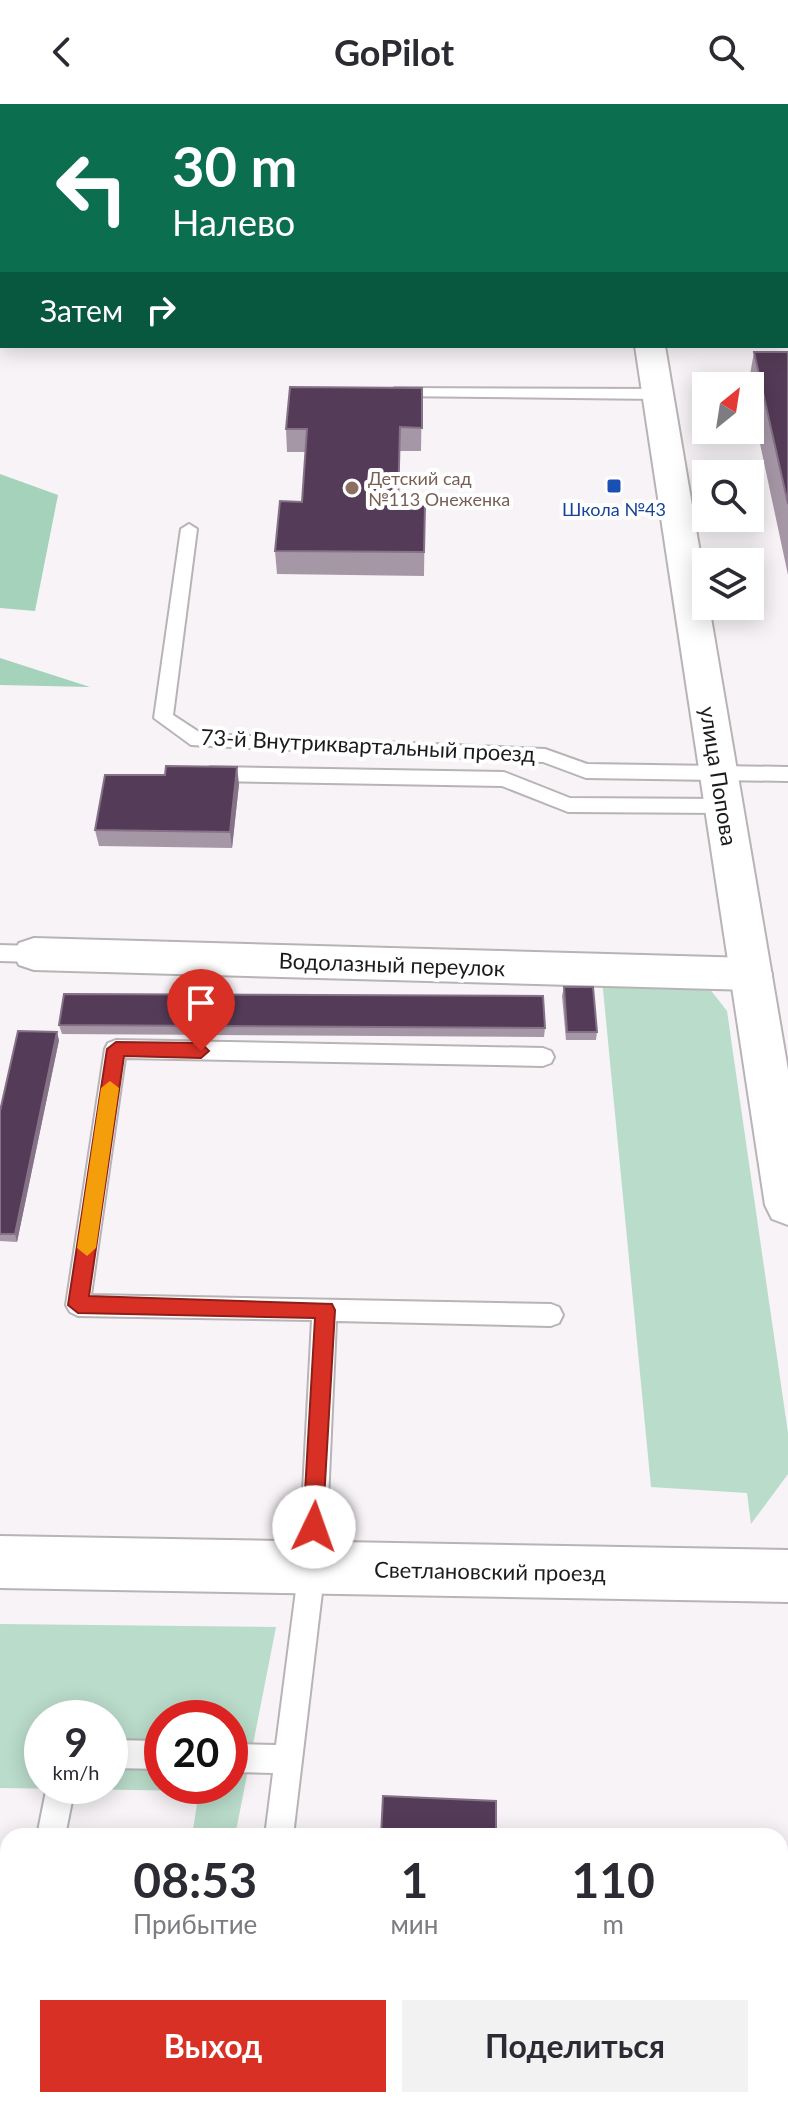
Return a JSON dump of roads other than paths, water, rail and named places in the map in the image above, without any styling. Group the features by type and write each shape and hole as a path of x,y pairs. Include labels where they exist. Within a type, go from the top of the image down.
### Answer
{"street":[{"name":"улица Попова","path":"650,348 788,1205"},
{"name":"Водолазный переулок","path":"17,954 751,974"},
{"name":"Светлановский проезд","path":"0,1562 788,1576"}],"lane":[{"path":"382,393 658,394"},
{"name":"73-й Внутриквартальный проезд","path":"189,529 163,718 198,740 545,756 586,771 721,790"},
{"path":"193,773 504,779 568,805 721,790 788,774"},
{"path":"543,1057 116,1049 78,1305 551,1315"},
{"path":"280,1828 312,1567 325,1310"},
{"path":"248,1758 291,1759"},
{"path":"53,1828 57,1804"}],"place":[{"name":"Школа №43","path":"614,486"},
{"name":"Детский сад №113 Онеженка","path":"352,488"}]}
